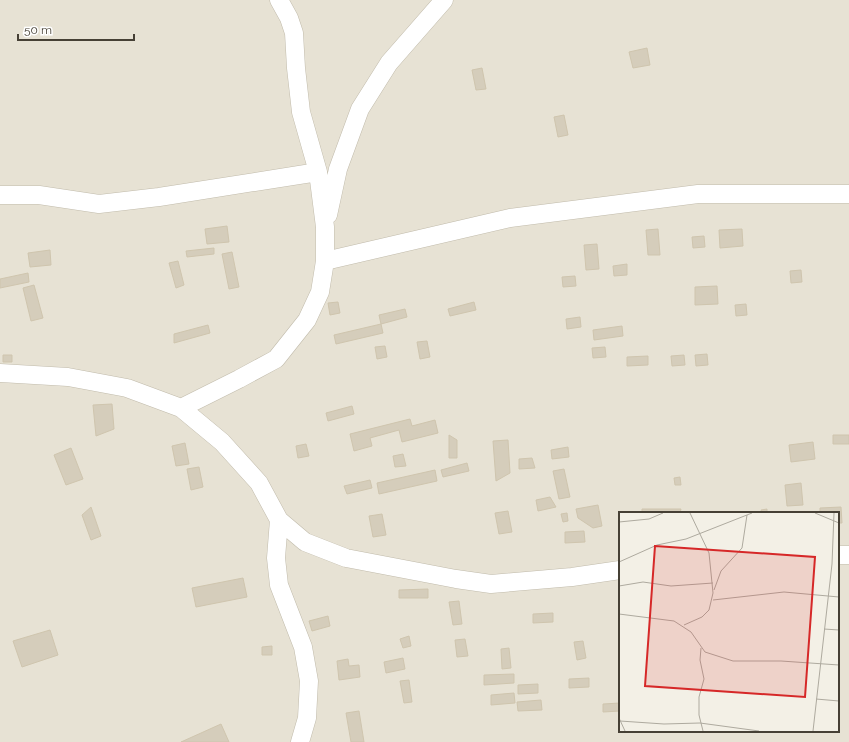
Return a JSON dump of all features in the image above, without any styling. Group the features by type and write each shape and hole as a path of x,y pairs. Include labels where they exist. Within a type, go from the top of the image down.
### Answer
{"street":[{"path":"181,408 239,379 276,358 308,320 320,292 325,262 325,227 318,172 301,112 294,33 289,18 279,0"},
{"path":"325,227 338,169 360,109 389,64 444,0"},
{"path":"0,195 38,194 99,204 159,197 318,172"},
{"path":"325,262 510,218 698,194 849,194"},
{"path":"0,373 68,377 127,388 181,408 222,442 259,483 279,520 305,542 346,558 491,584 572,577 619,570"},
{"path":"279,520 276,558 279,585 303,647 309,681 307,718 300,742"},
{"path":"839,556 849,555"}],"shaded area":[{"path":"0,0 849,0 849,742 0,742"}],"building":[{"path":"647,48 650,65 633,68 629,52"},
{"path":"482,68 486,89 476,90 472,70"},
{"path":"564,115 568,135 558,137 554,117"},
{"path":"227,226 229,242 207,244 205,229"},
{"path":"658,229 660,255 648,255 646,230"},
{"path":"742,229 743,246 720,248 719,230"},
{"path":"704,236 705,247 693,248 692,237"},
{"path":"597,244 599,269 586,270 584,245"},
{"path":"214,248 214,254 187,257 186,251"},
{"path":"50,250 51,265 30,267 28,253"},
{"path":"232,252 239,287 229,289 222,254"},
{"path":"178,261 184,285 176,288 169,263"},
{"path":"627,264 627,275 614,276 613,266"},
{"path":"801,270 802,282 791,283 790,271"},
{"path":"28,273 29,282 0,288 0,279"},
{"path":"575,276 576,286 563,287 562,277"},
{"path":"34,285 43,318 31,321 23,288"},
{"path":"717,286 718,304 695,305 695,287"},
{"path":"338,302 340,313 330,315 328,303"},
{"path":"474,302 476,310 450,316 448,309"},
{"path":"746,304 747,315 736,316 735,305"},
{"path":"405,309 407,317 381,324 379,315"},
{"path":"580,317 581,327 567,329 566,319"},
{"path":"381,324 383,333 336,344 334,335"},
{"path":"208,325 210,333 174,343 174,334"},
{"path":"622,326 623,336 594,340 593,330"},
{"path":"427,341 430,357 420,359 417,342"},
{"path":"385,346 387,357 377,359 375,347"},
{"path":"605,347 606,357 593,358 592,348"},
{"path":"707,354 708,365 696,366 695,355"},
{"path":"3,355 12,355 12,362 3,362"},
{"path":"684,355 685,365 672,366 671,356"},
{"path":"648,356 648,365 627,366 627,357"},
{"path":"112,404 114,429 96,436 93,405"},
{"path":"352,406 354,414 328,421 326,413"},
{"path":"410,419 412,426 435,420 438,433 402,442 399,430 370,438 372,446 354,451 350,434"},
{"path":"449,435 457,440 457,458 449,458"},
{"path":"833,435 849,435 849,444 833,444"},
{"path":"508,440 510,473 496,481 493,441"},
{"path":"813,442 815,459 791,462 789,445"},
{"path":"185,443 189,464 176,466 172,446"},
{"path":"306,444 309,456 298,458 296,446"},
{"path":"568,447 569,457 552,459 551,450"},
{"path":"71,448 83,479 66,485 54,455"},
{"path":"403,454 406,466 395,467 393,456"},
{"path":"532,458 535,468 519,469 519,459"},
{"path":"467,463 469,471 443,477 441,470"},
{"path":"199,467 203,487 191,490 187,469"},
{"path":"564,469 570,497 559,499 553,471"},
{"path":"435,470 437,481 379,494 377,483"},
{"path":"680,477 681,485 675,485 674,478"},
{"path":"370,480 372,488 347,494 344,486"},
{"path":"801,483 803,505 787,506 785,485"},
{"path":"550,497 556,507 538,511 536,500"},
{"path":"598,505 602,526 593,528 578,518 576,509"},
{"path":"91,507 101,536 91,540 82,515"},
{"path":"841,507 842,523 839,523 839,512 820,512 820,508"},
{"path":"642,509 681,509 680,512 642,512"},
{"path":"767,509 767,512 762,512 761,510"},
{"path":"508,511 512,532 499,534 495,513"},
{"path":"567,513 568,521 563,522 561,514"},
{"path":"382,514 386,535 373,537 369,516"},
{"path":"584,531 585,542 565,543 565,532"},
{"path":"243,578 247,597 196,607 192,588"},
{"path":"428,589 428,598 399,598 399,590"},
{"path":"459,601 462,624 453,625 449,602"},
{"path":"553,613 553,622 533,623 533,614"},
{"path":"328,616 330,626 312,631 309,621"},
{"path":"50,630 58,655 22,667 13,641"},
{"path":"409,636 411,646 403,648 400,639"},
{"path":"465,639 468,656 457,657 455,640"},
{"path":"583,641 586,658 577,660 574,642"},
{"path":"272,646 272,655 262,655 262,647"},
{"path":"509,648 511,668 502,669 501,649"},
{"path":"403,658 405,669 386,673 384,662"},
{"path":"348,659 349,666 359,665 360,677 339,680 337,661"},
{"path":"514,674 514,683 484,685 484,675"},
{"path":"589,678 589,687 569,688 569,679"},
{"path":"409,680 412,702 404,703 400,681"},
{"path":"538,684 538,693 518,694 518,685"},
{"path":"514,693 515,703 491,705 491,695"},
{"path":"541,700 542,710 518,711 517,702"},
{"path":"619,703 619,711 603,712 603,704"},
{"path":"359,711 364,742 351,742 346,713"},
{"path":"221,724 229,742 181,742"}]}
